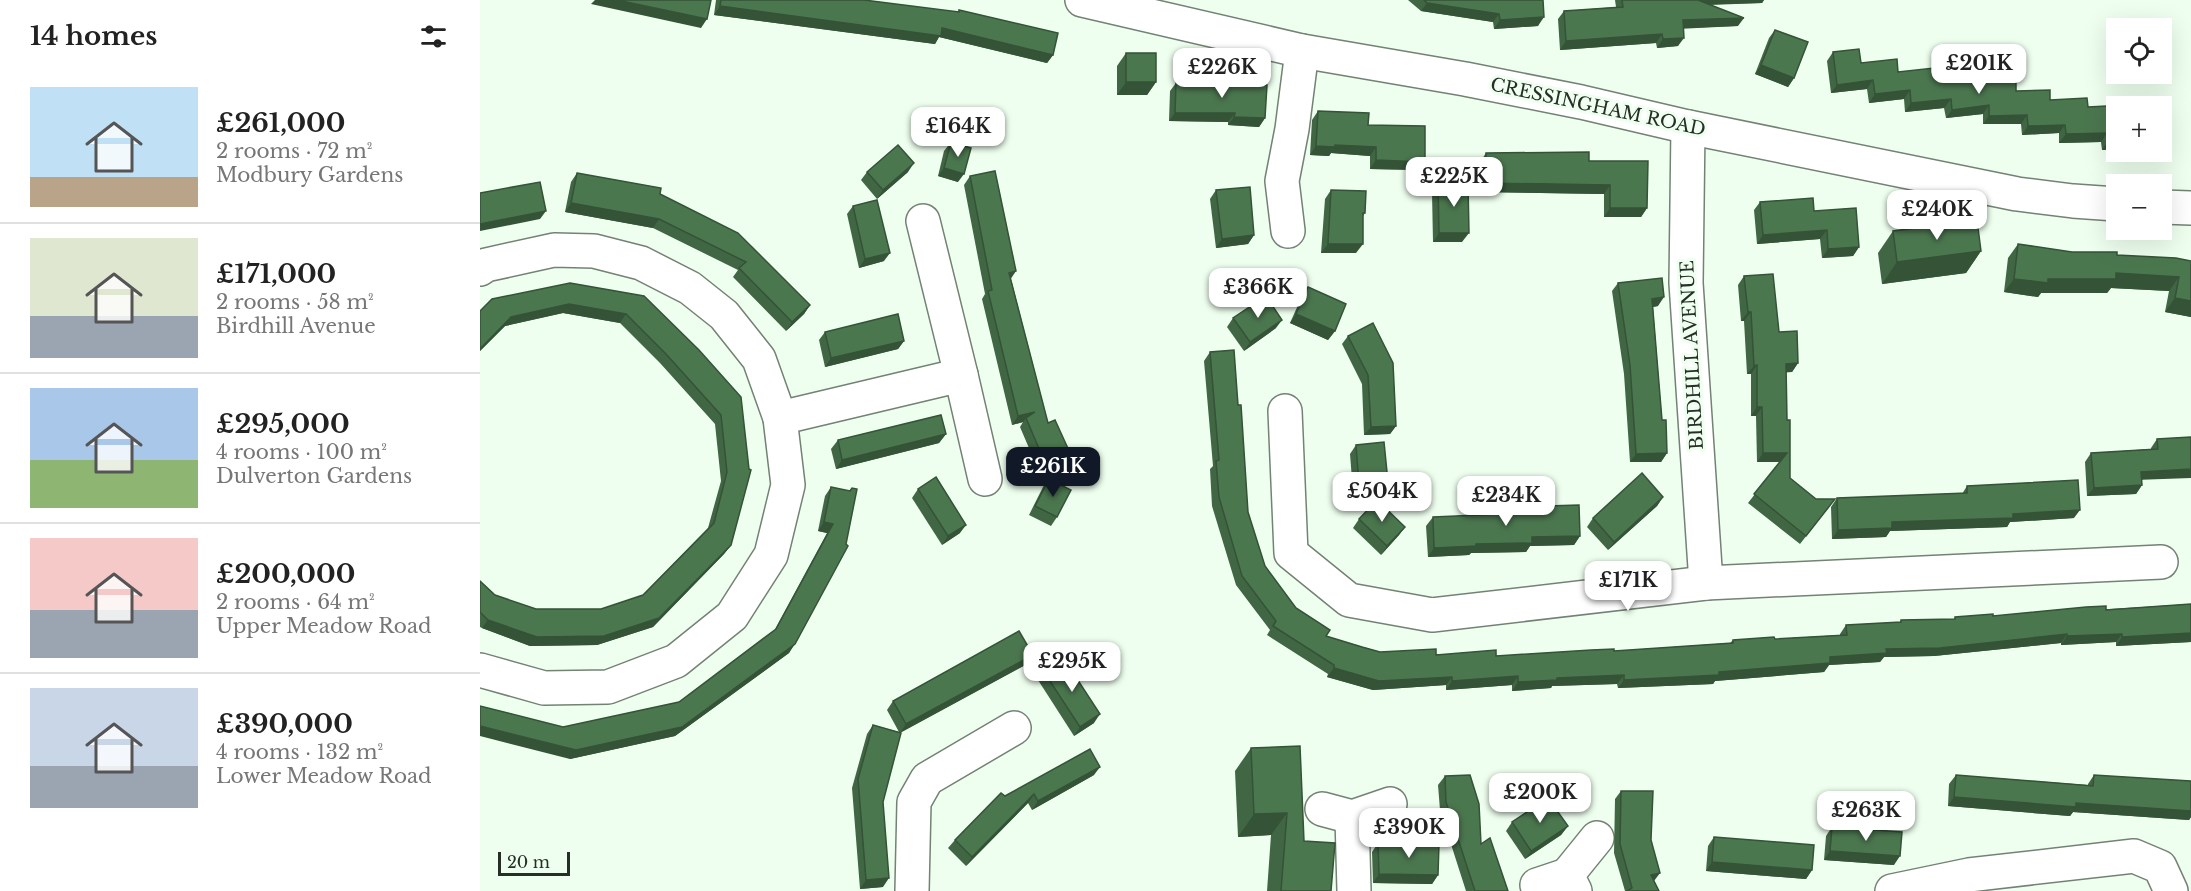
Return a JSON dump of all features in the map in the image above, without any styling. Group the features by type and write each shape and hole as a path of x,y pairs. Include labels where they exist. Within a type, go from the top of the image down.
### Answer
{"street":[{"name":"CRESSINGHAM ROAD","path":"1082,0 1302,51 1581,102 1688,127 2017,194 2106,203"},
{"path":"1288,231 1282,181 1292,129 1302,51"},
{"name":"BIRDHILL AVENUE","path":"1688,127 1686,283 1706,583"},
{"path":"2172,207 2191,207"},
{"path":"923,221 986,479"},
{"path":"480,269 554,250 594,251 640,263 690,288 724,315 759,358 780,418 788,485 771,555 732,616 676,662 608,687 544,688 480,670"},
{"path":"780,418 961,375"},
{"path":"1285,411 1292,553 1349,600 1432,615 1706,583 2161,562"},
{"path":"912,891 914,802 927,779 1014,728"},
{"path":"1354,891 1337,813 1390,804"},
{"path":"1560,884 1597,838"},
{"path":"1892,891 1970,883 2134,856 2160,867 2171,891"}],"building":[{"path":"617,0 711,0 707,19"},
{"path":"721,0 864,0 959,12 959,10 1058,33 1053,55 942,28 941,36 720,6"},
{"path":"1424,0 1543,0 1544,17 1500,20 1499,14 1427,3"},
{"path":"1622,0 1698,0 1744,18 1683,20 1684,38 1663,39 1662,34 1566,41 1564,11 1623,7"},
{"path":"1775,30 1808,42 1794,78 1761,65"},
{"path":"1859,49 1861,63 1897,59 1898,72 1934,68 1935,79 1974,74 1975,82 2016,80 2016,91 2050,90 2050,100 2087,98 2088,107 2106,106 2106,133 2066,134 2065,125 2028,126 2027,115 1989,116 1989,105 1952,110 1951,99 1911,103 1910,90 1875,94 1873,80 1837,85 1833,52"},
{"path":"1126,53 1156,53 1156,82 1126,82"},
{"path":"1210,79 1228,80 1228,83 1267,85 1265,118 1234,117 1235,113 1175,113 1176,83 1210,84"},
{"path":"1318,111 1369,113 1368,125 1425,126 1425,162 1376,160 1376,147 1316,146"},
{"path":"951,142 971,148 964,174 944,168"},
{"path":"898,145 914,163 883,190 867,172"},
{"path":"1589,152 1589,161 1648,161 1647,208 1610,208 1610,185 1486,183 1486,153"},
{"path":"995,171 1016,271 1009,273 1048,423 1055,420 1071,455 1058,460 1060,468 1049,472 1026,418 1035,412 1018,416 988,291 992,290 970,176"},
{"path":"577,173 661,188 660,194 738,233 810,305 792,322 739,268 746,262 659,219 571,203"},
{"path":"540,182 546,211 480,224 480,193"},
{"path":"1438,184 1468,184 1469,233 1439,233"},
{"path":"1250,187 1254,235 1222,239 1216,190"},
{"path":"1331,190 1366,191 1363,244 1328,244"},
{"path":"1813,198 1814,211 1856,208 1859,247 1828,249 1827,230 1763,235 1760,202"},
{"path":"877,200 890,253 865,259 853,206"},
{"path":"1977,220 1981,251 1897,262 1893,231"},
{"path":"2018,244 2072,252 2117,252 2117,255 2191,261 2191,301 2175,298 2179,277 2116,273 2116,279 2048,279 2048,283 2014,279"},
{"path":"1773,274 1779,332 1797,331 1798,363 1786,364 1787,420 1790,420 1790,478 1816,499 1835,499 1806,536 1754,494 1787,453 1763,453 1762,407 1757,407 1757,365 1754,366 1751,312 1748,312 1744,276"},
{"path":"1662,278 1664,297 1652,299 1662,420 1666,420 1667,453 1636,454 1630,365 1618,283"},
{"path":"570,283 644,296 699,350 741,397 749,469 751,470 731,545 659,618 604,636 537,637 488,620 480,612 480,581 495,595 536,609 601,609 643,595 714,523 727,472 721,415 626,314 569,304 511,317 480,349 480,311 492,299"},
{"path":"1308,287 1346,304 1335,331 1296,314"},
{"path":"1266,296 1282,320 1250,342 1233,318"},
{"path":"898,314 904,341 831,358 825,332"},
{"path":"1373,323 1393,363 1396,426 1371,427 1368,375 1348,336"},
{"path":"1234,350 1238,405 1241,405 1248,512 1265,566 1296,608 1330,630 1326,636 1362,647 1380,652 1436,649 1436,655 1496,650 1496,656 1614,649 1614,651 1733,643 1733,640 1774,637 1775,639 1847,635 1846,625 1901,622 1901,620 1955,619 1955,617 1993,614 1993,616 2086,607 2106,606 2106,610 2191,604 2191,633 2122,637 2122,634 2067,636 2067,634 1940,648 1886,649 1887,653 1830,657 1830,663 1719,672 1719,675 1624,680 1624,675 1518,682 1518,676 1452,681 1452,677 1379,681 1334,668 1334,665 1273,626 1276,621 1242,576 1219,497 1216,461 1219,460 1210,352"},
{"path":"941,415 946,434 842,460 838,440"},
{"path":"2191,437 2191,469 2141,472 2142,485 2094,488 2091,453 2158,449 2157,439"},
{"path":"1384,442 1388,482 1359,484 1356,445"},
{"path":"1642,473 1663,497 1614,542 1593,518"},
{"path":"936,477 966,525 948,536 918,489"},
{"path":"1049,479 1071,490 1057,517 1035,506"},
{"path":"2078,480 2080,510 2013,514 2013,518 1892,522 1892,528 1838,530 1837,498 1967,493 1967,486"},
{"path":"831,487 850,491 852,488 857,489 846,544 848,546 795,644 682,727 576,750 480,726 480,706 563,727 679,702 776,629 833,524 824,522"},
{"path":"1377,500 1405,527 1387,546 1359,519"},
{"path":"1579,505 1580,536 1532,537 1532,543 1476,544 1476,546 1434,548 1433,517 1547,512 1547,506"},
{"path":"1019,631 1033,655 906,724 893,701"},
{"path":"1064,659 1100,714 1080,727 1044,672"},
{"path":"873,725 901,733 883,802 889,878 866,880 858,779"},
{"path":"1300,746 1304,841 1335,843 1331,891 1281,891 1287,813 1254,814 1251,748"},
{"path":"1090,749 1100,767 1038,801 1034,794 972,857 955,840 1001,793 1005,796"},
{"path":"1470,775 1479,804 1481,844 1490,838 1508,891 1475,891 1446,802 1445,776"},
{"path":"1956,775 2093,786 2094,775 2191,781 2191,811 2076,803 2076,807 1954,797"},
{"path":"1621,791 1653,791 1651,840 1660,873 1651,875 1659,891 1627,891 1632,888 1620,844"},
{"path":"1548,798 1568,826 1531,851 1512,822"},
{"path":"1832,827 1902,832 1900,856 1830,851"},
{"path":"1714,837 1814,845 1812,870 1712,862"},
{"path":"1378,843 1439,844 1438,875 1379,874"}]}
